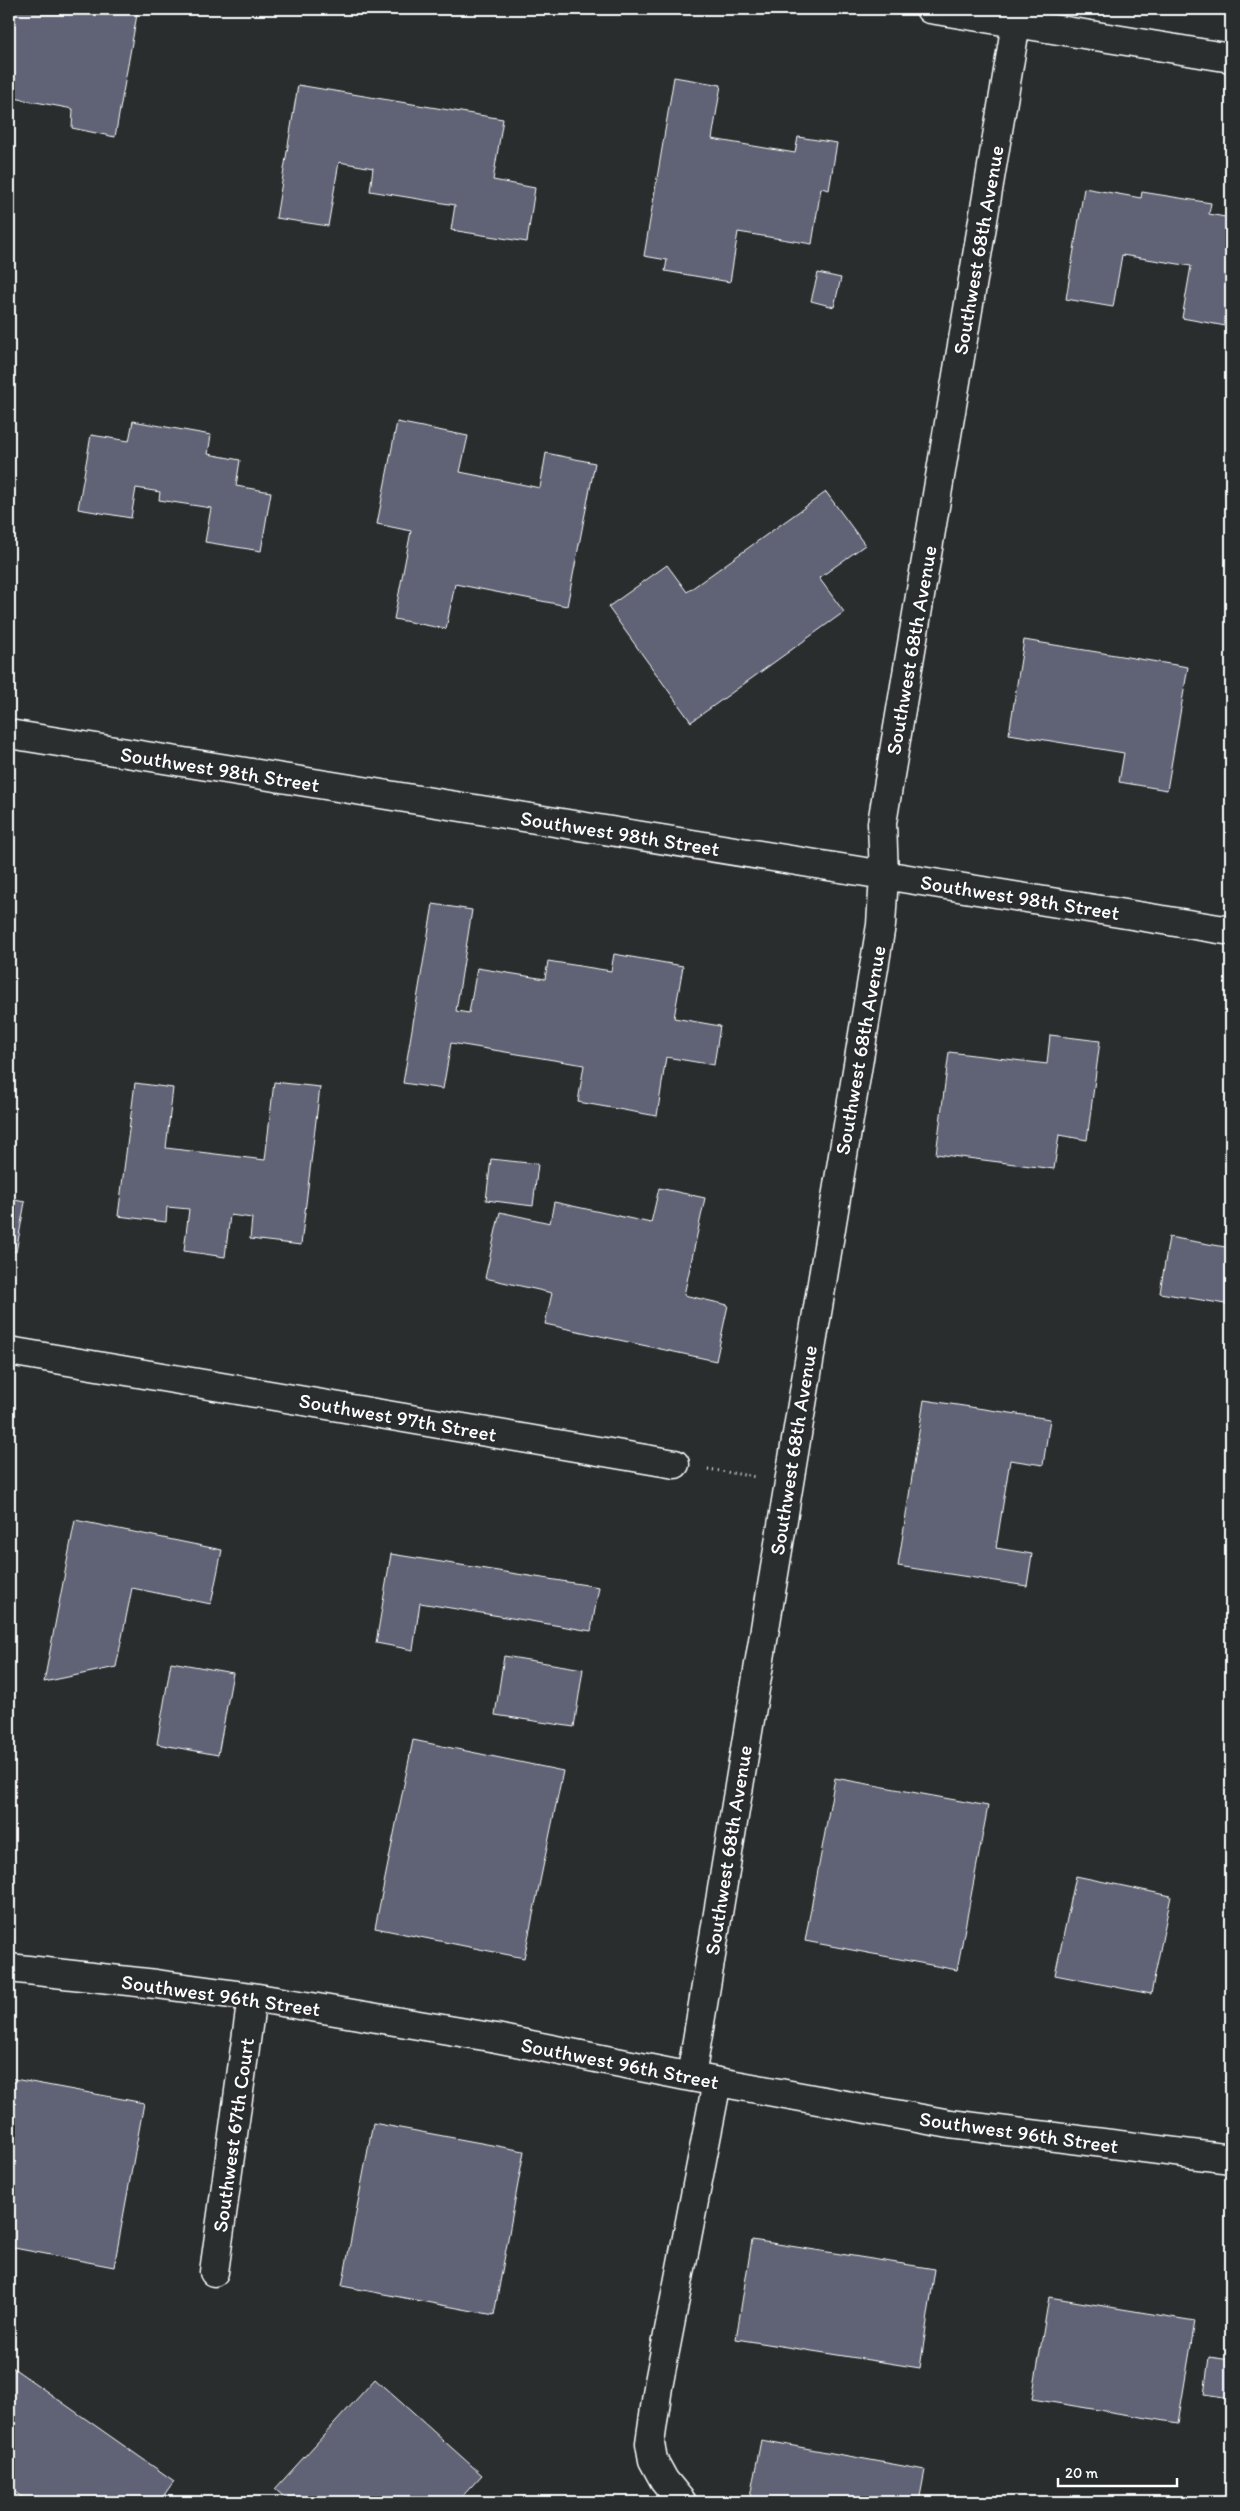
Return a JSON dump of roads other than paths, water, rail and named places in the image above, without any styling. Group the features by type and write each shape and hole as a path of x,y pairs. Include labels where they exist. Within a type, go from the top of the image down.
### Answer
{"street":[{"path":"930,9 1231,58"},
{"name":"Southwest 68th Avenue","path":"682,2502 664,2480 653,2460 650,2443 677,2284 788,1482 881,925 884,876 882,823 1016,23"},
{"name":"Southwest 98th Street","path":"9,734 1231,931"},
{"name":"Southwest 97th Street","path":"9,1351 675,1464"},
{"name":"Southwest 96th Street","path":"9,1968 156,1984 252,1997 496,2038 704,2080 950,2124 1231,2159"},
{"name":"Southwest 67th Court","path":"214,2272 252,1997"}]}
